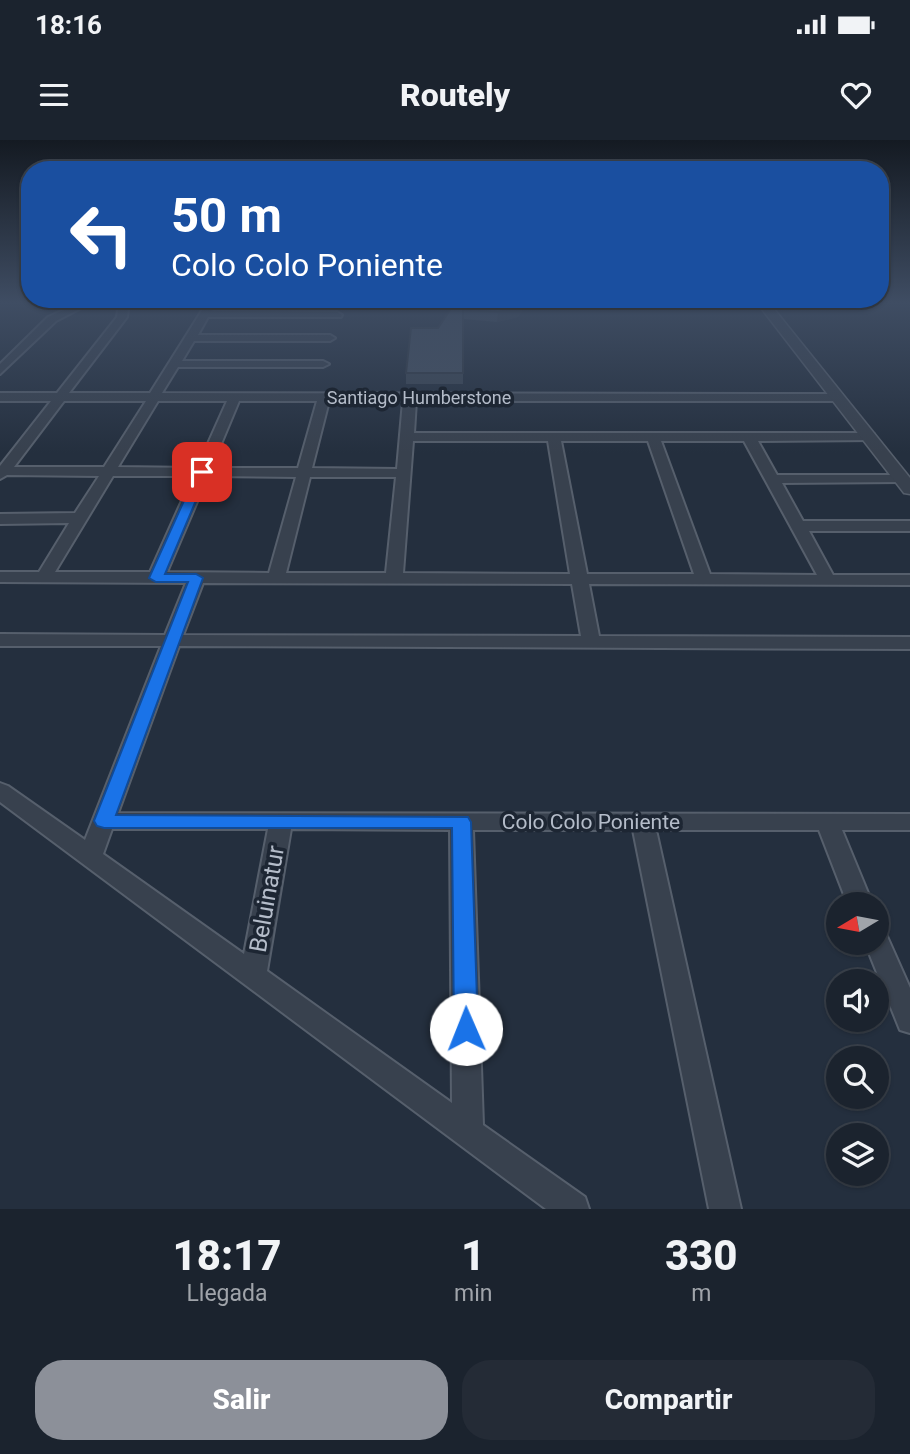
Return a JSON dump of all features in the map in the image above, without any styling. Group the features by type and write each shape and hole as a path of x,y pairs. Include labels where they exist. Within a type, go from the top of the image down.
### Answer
{"street":[{"path":"0,370 16,354"},
{"path":"2,473 93,354"},
{"path":"44,577 180,354"},
{"path":"276,578 304,472 326,354"},
{"path":"803,354 905,483"},
{"path":"174,364 319,384"},
{"name":"Santiago Humberstone","path":"0,397 235,397 319,384 410,398 838,398"},
{"path":"156,578 235,397"},
{"path":"394,579 410,398"},
{"path":"407,437 869,437"},
{"path":"554,437 591,642"},
{"path":"653,437 705,580"},
{"path":"749,437 828,580"},
{"path":"2,473 403,473"},
{"path":"772,479 905,483"},
{"path":"0,519 80,518"},
{"path":"798,526 910,526"},
{"path":"0,577 910,580"},
{"path":"90,857 196,578"},
{"path":"0,640 910,643"},
{"path":"0,791 573,1209"},
{"name":"Colo Colo Poniente","path":"104,821 910,822"},
{"name":"Beluinatur","path":"253,976 281,821"},
{"path":"461,822 468,1132"},
{"path":"643,822 725,1209"},
{"path":"827,822 857,892"},
{"path":"888,956 900,972 910,1021"}],"building":[{"path":"408,354 463,354 463,373 406,373"}],"route":[{"path":"202,472 156,578 196,578 104,821 461,822 466,1029"}]}
